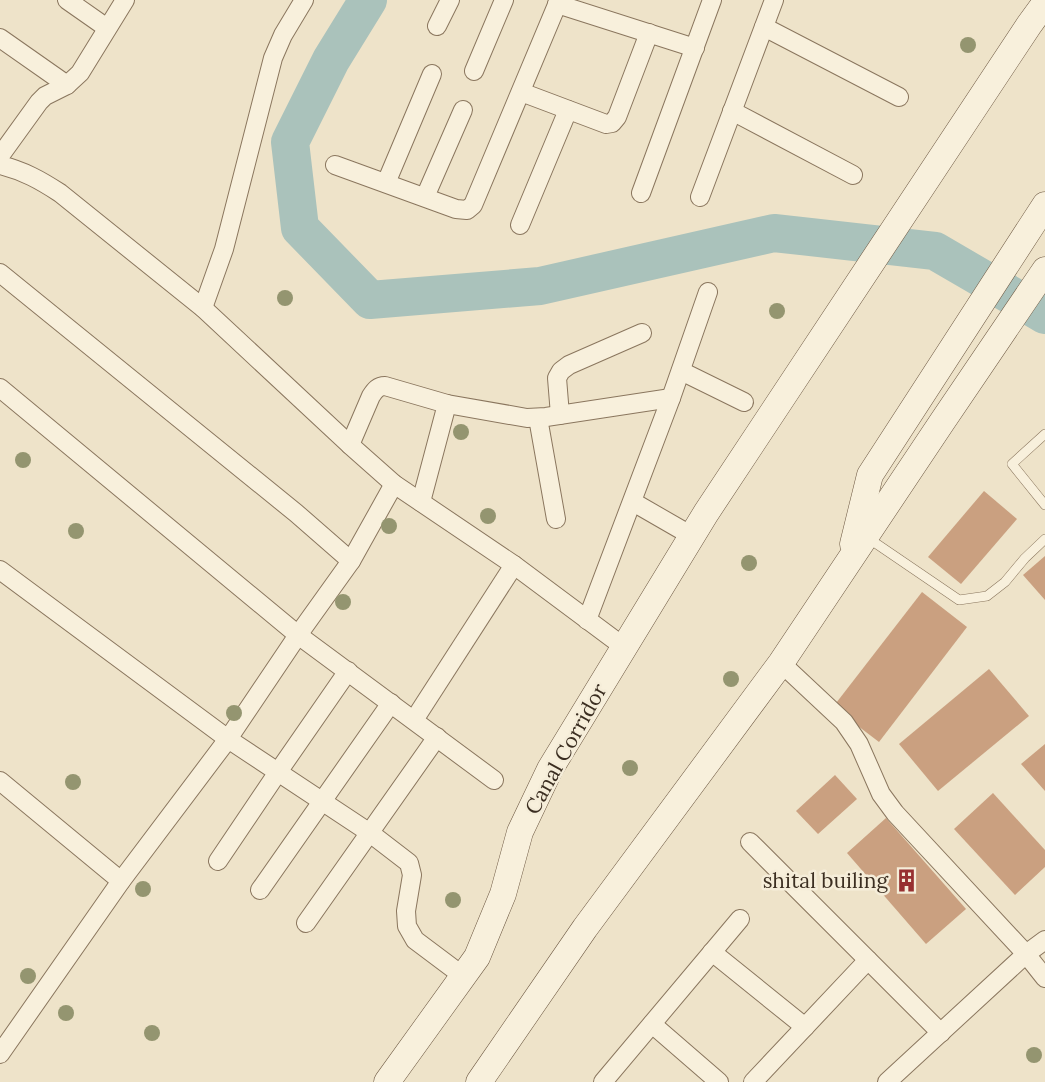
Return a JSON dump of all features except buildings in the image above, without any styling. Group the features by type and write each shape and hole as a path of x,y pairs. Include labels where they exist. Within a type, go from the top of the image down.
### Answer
{"main road":[{"path":"1037,22 1045,3"},
{"name":"Canal Corridor","path":"387,1082 477,957 503,894 520,832 550,769 706,513 1037,22"},
{"path":"849,561 870,475 1045,205"},
{"path":"479,1082 585,928 781,663 1045,270"}],"street":[{"path":"67,0 107,28"},
{"path":"0,156 39,102 45,96 67,85 80,73 125,0"},
{"path":"203,308 224,249 273,58 283,35 304,0"},
{"path":"437,26 450,0"},
{"path":"474,72 504,0"},
{"path":"641,193 712,0"},
{"path":"700,197 774,0"},
{"path":"335,165 456,209 467,210 473,205 558,2 695,48"},
{"path":"764,27 899,97"},
{"path":"521,92 606,124 612,123 617,117 649,33"},
{"path":"0,38 67,85"},
{"path":"386,183 432,74"},
{"path":"425,197 463,110"},
{"path":"520,225 568,110"},
{"path":"732,111 852,175"},
{"path":"0,165 19,170 60,193 203,308 394,484 514,565 624,647"},
{"path":"0,273 296,513 351,561"},
{"path":"587,620 633,502 708,292"},
{"path":"560,415 557,378 561,371 569,365 642,333"},
{"path":"681,371 744,402"},
{"path":"350,445 371,396 381,386 447,404 527,418 671,398"},
{"path":"0,388 298,635 494,780"},
{"path":"421,502 447,404"},
{"path":"538,418 556,519"},
{"path":"0,1054 121,881 228,739 351,561 394,484"},
{"path":"633,502 692,536"},
{"path":"414,720 514,565"},
{"path":"0,570 228,739 370,833 409,863 412,876 406,926 415,940 463,976"},
{"path":"781,663 844,722 859,744 881,794 895,813 1026,954 1045,978"},
{"path":"218,861 348,671"},
{"path":"261,890 391,703"},
{"path":"306,923 437,737"},
{"path":"0,781 121,881"},
{"path":"750,842 941,1033"},
{"path":"603,1082 740,919"},
{"path":"888,1082 1026,954 1045,940"},
{"path":"712,952 805,1027"},
{"path":"762,1079 805,1027 868,960"},
{"path":"652,1024 719,1082"}],"lane":[{"path":"1045,434 1012,464 1045,505"},
{"path":"865,537 959,600 987,596 1005,582 1045,539"}],"waterway":[{"path":"368,0 331,60 290,142 300,228 370,300 540,286 774,233 935,251 1045,315"}],"place":[{"name":"shital builing","path":"906,881"}]}
